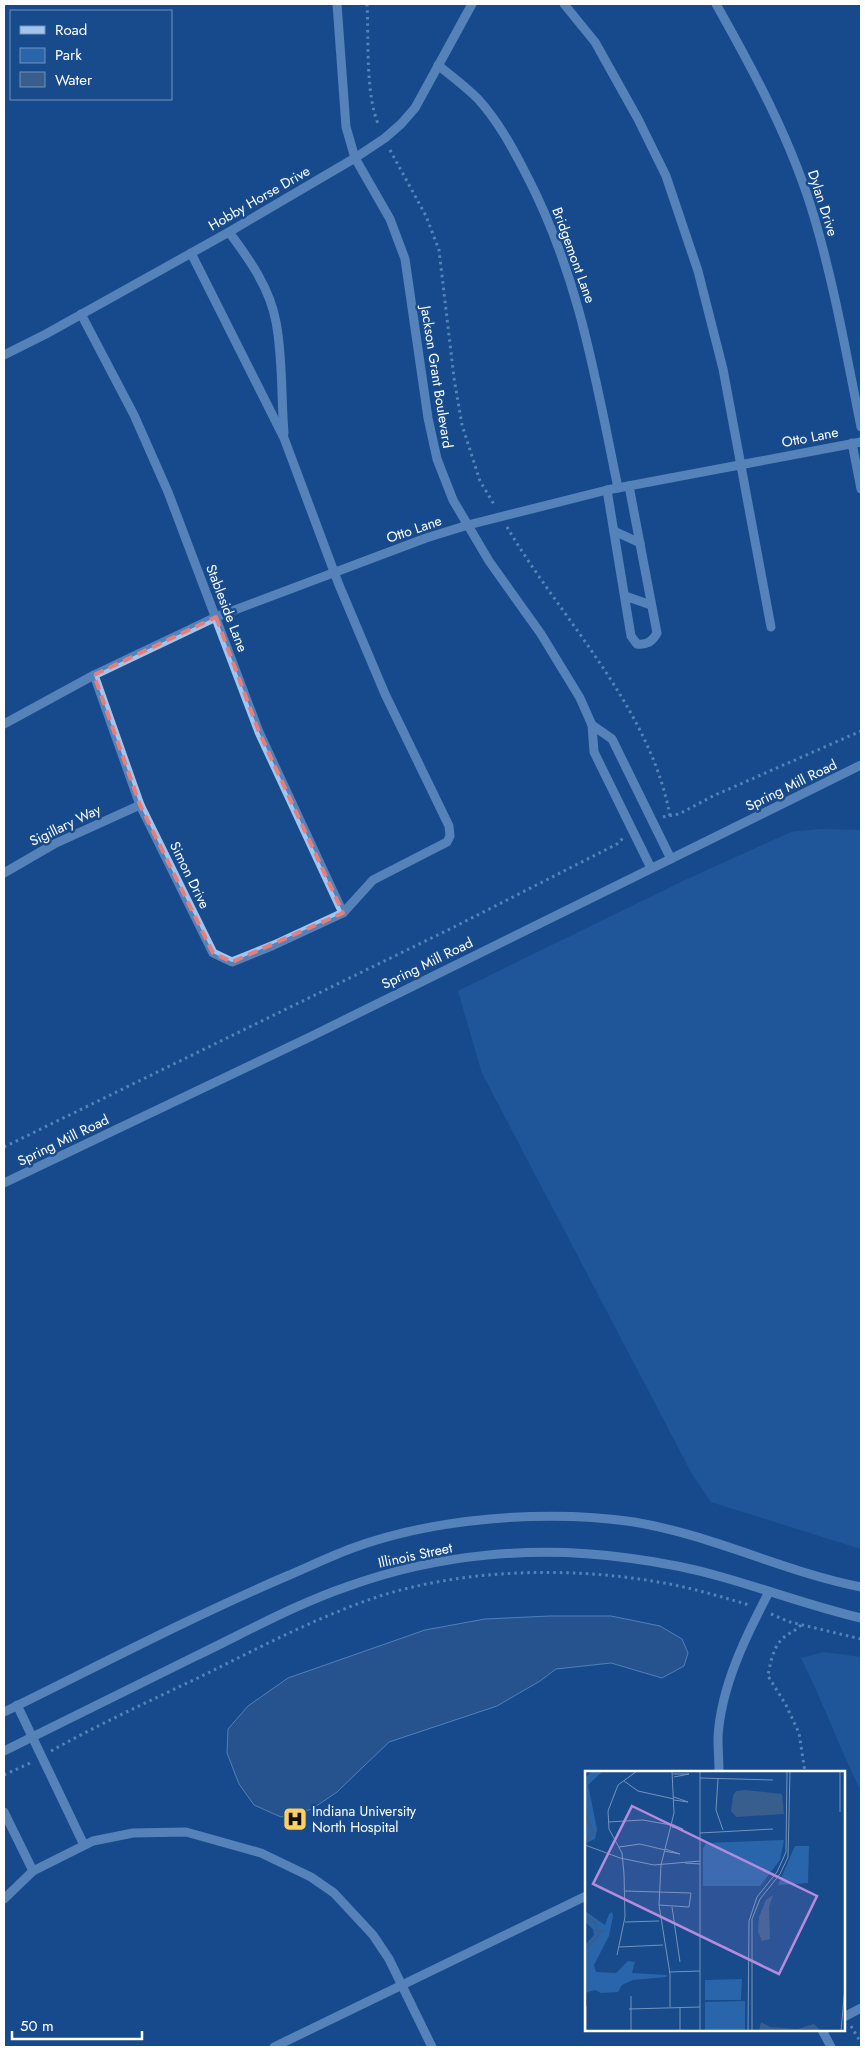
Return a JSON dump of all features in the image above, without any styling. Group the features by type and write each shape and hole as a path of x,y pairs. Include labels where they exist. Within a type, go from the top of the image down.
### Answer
{"street":[{"name":"Jackson Grant Boulevard","path":"337,4 346,127 355,158 390,219 405,259 428,418 437,459 453,500 488,561 541,634 580,698 592,726 594,752 633,829 650,868"},
{"name":"Hobby Horse Drive","path":"4,355 229,232 355,158 385,138 415,108 427,90 438,64 472,4"},
{"path":"564,4 595,42 638,119 666,176 703,289 723,369 771,627"},
{"name":"Dylan Drive","path":"716,4 763,89 795,162 815,218 829,271 861,427"},
{"name":"Bridgemont Lane","path":"438,64 477,99 500,127 537,195 553,232 571,281 592,356 618,488"},
{"path":"229,232 253,265 268,295 276,322 284,438"},
{"path":"191,253 284,438 334,573 386,694 449,826 450,836 446,842 373,880 343,913"},
{"name":"Stableside Lane","path":"81,314 134,415 168,492 259,732 343,913"},
{"path":"857,442 861,488"},
{"name":"Otto Lane","path":"4,724 94,675 216,617 468,525 607,490 857,442"},
{"path":"607,490 632,636 637,644 644,645 653,640 657,633 629,486"},
{"path":"614,532 640,543"},
{"path":"625,596 651,605"},
{"name":"Simon Drive","path":"94,675 140,805 212,953 232,962 343,913"},
{"path":"592,726 612,739 671,859"},
{"name":"Spring Mill Road","path":"4,1183 314,1035 861,765"},
{"name":"Sigillary Way","path":"4,873 54,844 140,805"},
{"name":"Illinois Street","path":"4,1712 235,1598 351,1548 412,1531 475,1520 539,1516 634,1522 696,1535 787,1566 861,1587"},
{"name":"Illinois Street","path":"4,1750 320,1597 379,1576 440,1562 502,1553 565,1552 658,1562 719,1576 809,1605 861,1618"},
{"path":"719,1771 718,1736 723,1704 737,1660 769,1592"},
{"path":"17,1705 84,1845"},
{"path":"4,1812 33,1871"},
{"path":"4,1899 33,1871 93,1841 133,1833 186,1832 261,1853 311,1877 334,1893 374,1935 389,1959 432,2047"},
{"path":"274,2047 585,1896"},
{"path":"845,2016 861,2008"},
{"path":"824,2031 831,2047"}],"path":[{"path":"367,4 370,76 375,116 426,216 439,250 462,425 480,481 513,537 590,648 640,729 665,790 670,816"},
{"path":"653,820 679,814 713,796 861,731"},
{"path":"4,1147 454,927 617,844 633,829"},
{"path":"4,1775 305,1625 371,1599 415,1586 486,1576 536,1572 598,1574 658,1582 706,1593 760,1609 801,1625 861,1639"},
{"path":"801,1625 793,1633 780,1641 770,1662 768,1676 786,1705 799,1733 805,1771"}],"highlighted area":[{"path":"216,617 259,732 343,913 232,962 213,953 140,805 94,675"}],"green space":[{"path":"820,829 861,830 861,1549 711,1502 691,1472 482,1073 458,991 683,881 791,832"},
{"path":"824,1652 861,1657 861,1791 801,1658"}],"water":[{"path":"611,1616 660,1626 682,1639 688,1653 684,1666 662,1678 611,1663 556,1669 540,1681 497,1706 389,1742 337,1792 312,1809 281,1817 254,1805 239,1784 227,1753 228,1729 248,1706 288,1678 425,1630 485,1619"}],"place":[{"name":"Indiana University North Hospital","path":"295,1819"}]}
